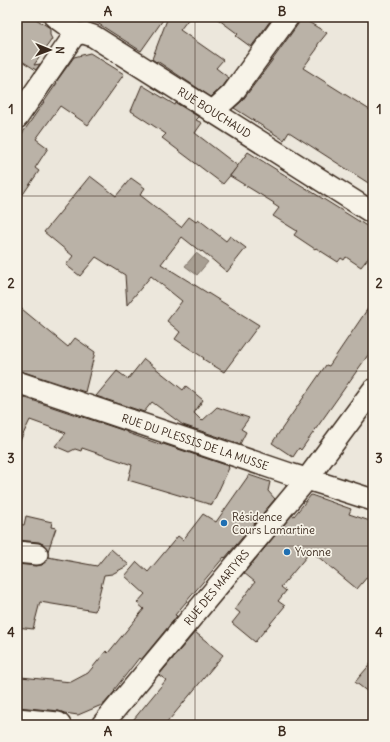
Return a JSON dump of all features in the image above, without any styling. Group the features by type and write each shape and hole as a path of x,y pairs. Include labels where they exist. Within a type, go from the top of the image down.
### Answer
{"street":[{"path":"17,118 75,34 69,27 55,17"},
{"path":"212,112 232,94 288,17"},
{"name":"RUE BOUCHAUD","path":"75,34 84,33 93,36 373,213"},
{"name":"RUE DU PLESSIS DE LA MUSSE","path":"17,382 290,474 373,500"},
{"name":"RUE DES MARTYRS","path":"102,725 307,479 373,390"},
{"path":"17,719 58,723 60,725"}],"shaded area":[{"path":"196,253 208,262 197,275 185,266"}],"building":[{"path":"17,17 33,17 50,28 50,35 52,39 34,65 40,64 36,70 17,58"},
{"path":"88,17 165,17 141,51"},
{"path":"168,17 190,17 180,30 223,60 216,68 229,78 211,97 152,59"},
{"path":"215,17 273,17 251,47 236,36 238,34"},
{"path":"300,17 327,33 318,44 317,49 303,68 373,112 373,186 289,132 284,140 234,108 242,101 271,62 298,24"},
{"path":"90,53 124,74 88,125 60,106 36,139 48,148 35,168 39,171 17,203 17,141 74,57"},
{"path":"142,85 175,105 176,103 199,117 196,120 202,123 195,133 238,166 223,184 162,138 166,134 131,111"},
{"path":"248,152 373,230 373,252 361,267 346,257 344,260 341,258 338,262 294,235 297,231 273,216 279,208 273,204 274,203 230,176"},
{"path":"90,176 116,196 131,178 145,188 140,195 181,227 189,217 196,222 198,219 226,241 230,236 246,248 227,272 202,251 201,252 182,237 161,264 259,325 224,372 175,339 180,332 167,321 182,301 151,276 127,305 125,275 96,257 80,276 66,265 73,256 44,232"},
{"path":"373,301 373,348 301,450 299,448 293,457 272,443 326,365 329,366"},
{"path":"17,305 68,347 75,338 95,352 85,392 17,370"},
{"path":"144,359 183,390 186,386 203,400 194,413 202,421 217,407 249,418 241,429 246,432 240,444 183,425 152,402 144,412 96,396 117,371 128,379"},
{"path":"17,395 79,417 80,416 128,432 162,445 163,444 229,466 229,468 212,505 128,480 132,465 82,448 81,451 75,449 69,452 55,446 66,433 30,420 17,447"},
{"path":"249,475 270,482 268,491 275,499 175,615 177,616 141,660 139,658 104,704 78,715 59,711 17,707 17,692 19,693 21,677 71,682 88,673 106,651 108,653 144,609 137,603 145,594 125,576 137,562 148,572 178,536 183,540 203,514 216,522"},
{"path":"311,495 351,509 349,514 373,522 373,570 357,589 311,551 281,587 286,591 278,601 285,606 255,642 232,623 240,613 235,609 255,582 244,573 292,515 294,516"},
{"path":"26,516 52,522 51,527 56,528 48,551 44,545 39,542 17,540 17,524 24,525"},
{"path":"111,549 129,565 112,574 104,575 95,611 40,602 33,629 17,627 17,564 36,566 42,565 48,557 97,566"},
{"path":"195,632 223,655 165,725 129,725 166,680 159,675"},
{"path":"373,661 373,696 355,682"}],"place":[{"name":"Résidence Cours Lamartine","path":"224,523"},
{"name":"Yvonne","path":"287,552"}]}
